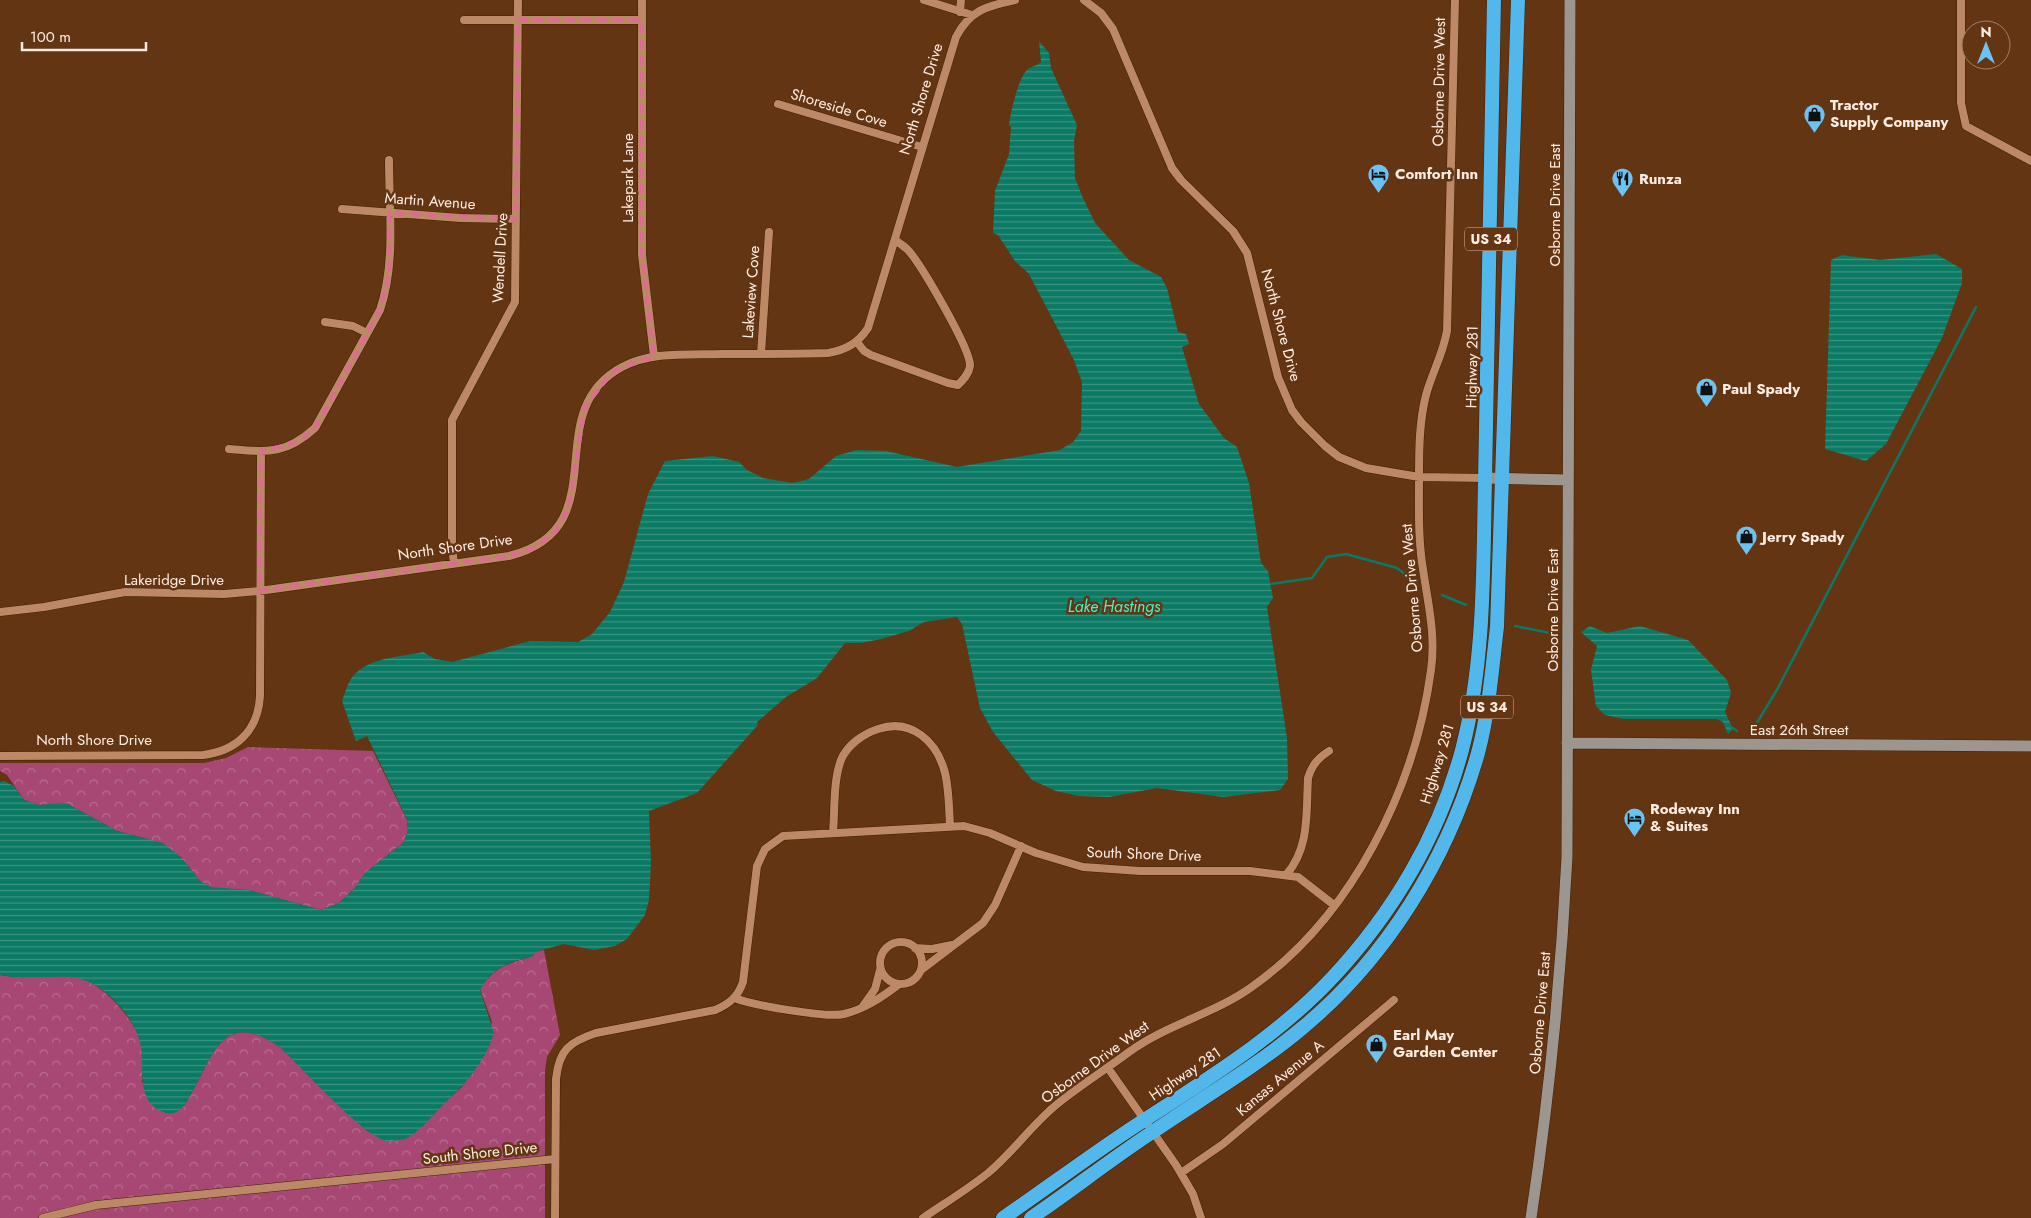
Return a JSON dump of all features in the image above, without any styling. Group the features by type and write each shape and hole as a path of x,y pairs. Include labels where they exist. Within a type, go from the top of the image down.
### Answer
{"highway":[{"name":"Highway 281","path":"1031,1218 1305,1005 1371,933 1420,856 1450,788 1462,748 1481,634 1489,382 1494,0"},
{"name":"Highway 281","path":"1003,1218 1148,1126 1283,1044 1303,1028 1365,966 1404,914 1424,880 1456,814 1478,753 1484,728 1491,689 1497,627 1518,0"}],"street":[{"name":"Wendell Drive","path":"454,563 452,548 452,420 515,302 518,0"},
{"name":"Lakepark Lane","path":"642,0 642,255 654,356"},
{"path":"924,0 972,15 985,8 1016,0"},
{"path":"960,12 961,0"},
{"name":"North Shore Drive","path":"1085,0 1101,13 1113,29 1172,168 1240,239 1249,263 1278,377 1292,410 1325,446 1352,464 1383,472 1419,477 1568,480"},
{"name":"Osborne Drive West","path":"923,1218 988,1173 1055,1106 1156,1034 1217,1007 1254,986 1295,949 1334,905 1366,858 1390,813 1406,775 1425,700 1433,645 1430,605 1420,540 1419,477 1423,406 1442,354 1447,331 1455,0"},
{"name":"Osborne Drive East","path":"1531,1218 1559,991 1567,857 1570,0"},
{"path":"1961,0 1961,103 1966,126 2031,161"},
{"name":"North Shore Drive","path":"259,591 524,552 537,546 557,530 569,506 580,420 588,401 600,383 622,367 654,356 828,353 840,351 857,342 868,328 956,37 972,15"},
{"path":"464,20 642,20"},
{"name":"Shoreside Cove","path":"778,104 922,147"},
{"path":"229,449 281,450 300,442 316,428 380,310 389,275 389,160"},
{"name":"Martin Avenue","path":"342,209 460,218 516,219"},
{"name":"Lakeview Cove","path":"761,354 769,232"},
{"path":"857,342 864,351 871,355 948,383 958,385 965,378 970,367 964,342 948,314 908,250 895,240"},
{"path":"325,322 353,326 368,333"},
{"name":"North Shore Drive","path":"0,756 203,755 216,753 234,746 244,738 251,728 259,707 261,451"},
{"name":"Lakeridge Drive","path":"0,612 44,607 125,592 208,594 259,591"},
{"path":"833,832 840,762 855,742 866,734 888,726 902,726 914,730 926,738 933,747 945,774 950,826"},
{"name":"East 26th Street","path":"1567,743 2031,746"},
{"path":"1286,875 1304,845 1310,768 1321,756 1330,752"},
{"name":"South Shore Drive","path":"43,1218 96,1205 555,1160 557,1067 569,1046 577,1040 596,1033 715,1010 727,1005 734,998 743,982 758,866 765,849 783,836 950,826 979,829 1036,854 1083,866 1140,871 1250,871 1298,877 1334,905"},
{"path":"734,998 752,1005 842,1015 877,1001 898,985 911,982 921,970 983,923 991,914 1021,846"},
{"path":"862,1007 876,989 880,970 880,957 890,945 903,942 915,948 932,949 952,945"},
{"path":"915,948 922,959 921,970"},
{"path":"880,970 888,981 898,985"},
{"name":"Kansas Avenue A","path":"1181,1173 1223,1144 1394,1000"},
{"path":"1108,1068 1181,1173 1193,1194 1201,1218"},
{"path":"555,1160 555,1218"}],"highlighted area":[{"path":"518,20 642,20 642,255 654,356 622,367 609,376 585,407 569,505 557,530 537,547 509,556 259,591 261,451 299,442 315,428 380,310 389,275 389,213 516,219"}],"green space":[{"path":"248,747 373,751 407,820 408,830 404,842 365,873 355,888 339,903 321,910 249,890 211,888 200,881 181,857 144,838 117,831 66,803 39,805 24,800 7,775 0,771 0,763 204,763 226,758"},
{"path":"544,950 560,1035 547,1057 545,1070 545,1218 0,1218 0,975 19,977 67,976 76,977 95,985 123,1011 136,1031 142,1050 142,1082 184,1106 219,1044 230,1036 243,1032 260,1036 281,1048 367,1131 386,1141 395,1141 405,1138 462,1087 492,1022 480,989 486,981 503,967 533,956 535,952"}],"water":[{"name":"Lake Hastings","path":"1039,41 1049,53 1051,68 1077,125 1074,141 1075,178 1083,198 1095,223 1129,260 1161,277 1167,288 1178,332 1186,334 1189,344 1182,347 1199,404 1224,438 1237,447 1249,483 1261,563 1268,571 1273,598 1267,607 1287,738 1288,779 1280,790 1223,797 1157,788 1109,797 1079,796 1056,791 1032,780 993,732 980,708 962,624 957,617 924,622 909,631 881,639 861,643 845,643 817,678 786,697 757,722 758,725 697,793 649,811 651,863 649,900 645,915 627,939 615,946 594,950 564,944 535,952 533,956 502,967 485,982 480,990 494,1033 485,1054 466,1081 425,1124 405,1139 396,1141 386,1141 362,1127 332,1100 281,1048 260,1036 243,1032 230,1036 219,1044 184,1106 174,1113 165,1113 152,1105 147,1098 142,1079 141,1048 138,1036 127,1015 111,997 96,985 82,979 0,975 0,782 4,781 14,786 24,800 39,805 66,803 117,831 163,843 181,857 200,881 211,887 249,890 321,910 339,903 355,888 365,873 404,842 408,830 407,819 367,736 356,741 342,701 353,676 376,661 423,652 435,659 452,662 530,641 578,642 592,634 610,612 624,582 648,494 665,461 713,456 739,462 747,470 763,478 792,483 809,479 836,456 856,450 886,451 957,467 1060,450 1073,442 1081,431 1082,382 1074,360 1029,274 1015,261 998,235 993,233 995,191 1009,154 1011,127 1009,125 1013,104 1024,74 1041,62"},
{"path":"1936,254 1962,269 1962,283 1942,338 1886,444 1866,461 1825,449 1831,260 1842,255 1880,260"},
{"path":"1590,626 1607,633 1640,626 1688,640 1727,680 1731,693 1725,712 1733,729 1728,734 1723,722 1716,719 1623,719 1605,715 1596,706 1591,670 1597,646 1581,632"}],"waterway":[{"path":"1752,731 1778,688 1976,307"},
{"path":"1271,584 1312,578 1327,557 1346,554 1397,568 1411,579"},
{"path":"1442,595 1466,605"},
{"path":"1515,626 1555,634"},
{"path":"1731,727 1737,731"}],"place":[{"name":"Tractor Supply Company","path":"1814,133"},
{"name":"Comfort Inn","path":"1379,193"},
{"name":"Runza","path":"1623,198"},
{"name":"Paul Spady","path":"1706,408"},
{"name":"Jerry Spady","path":"1746,556"},
{"name":"Rodeway Inn & Suites","path":"1634,837"},
{"name":"Earl May Garden Center","path":"1377,1063"}]}
